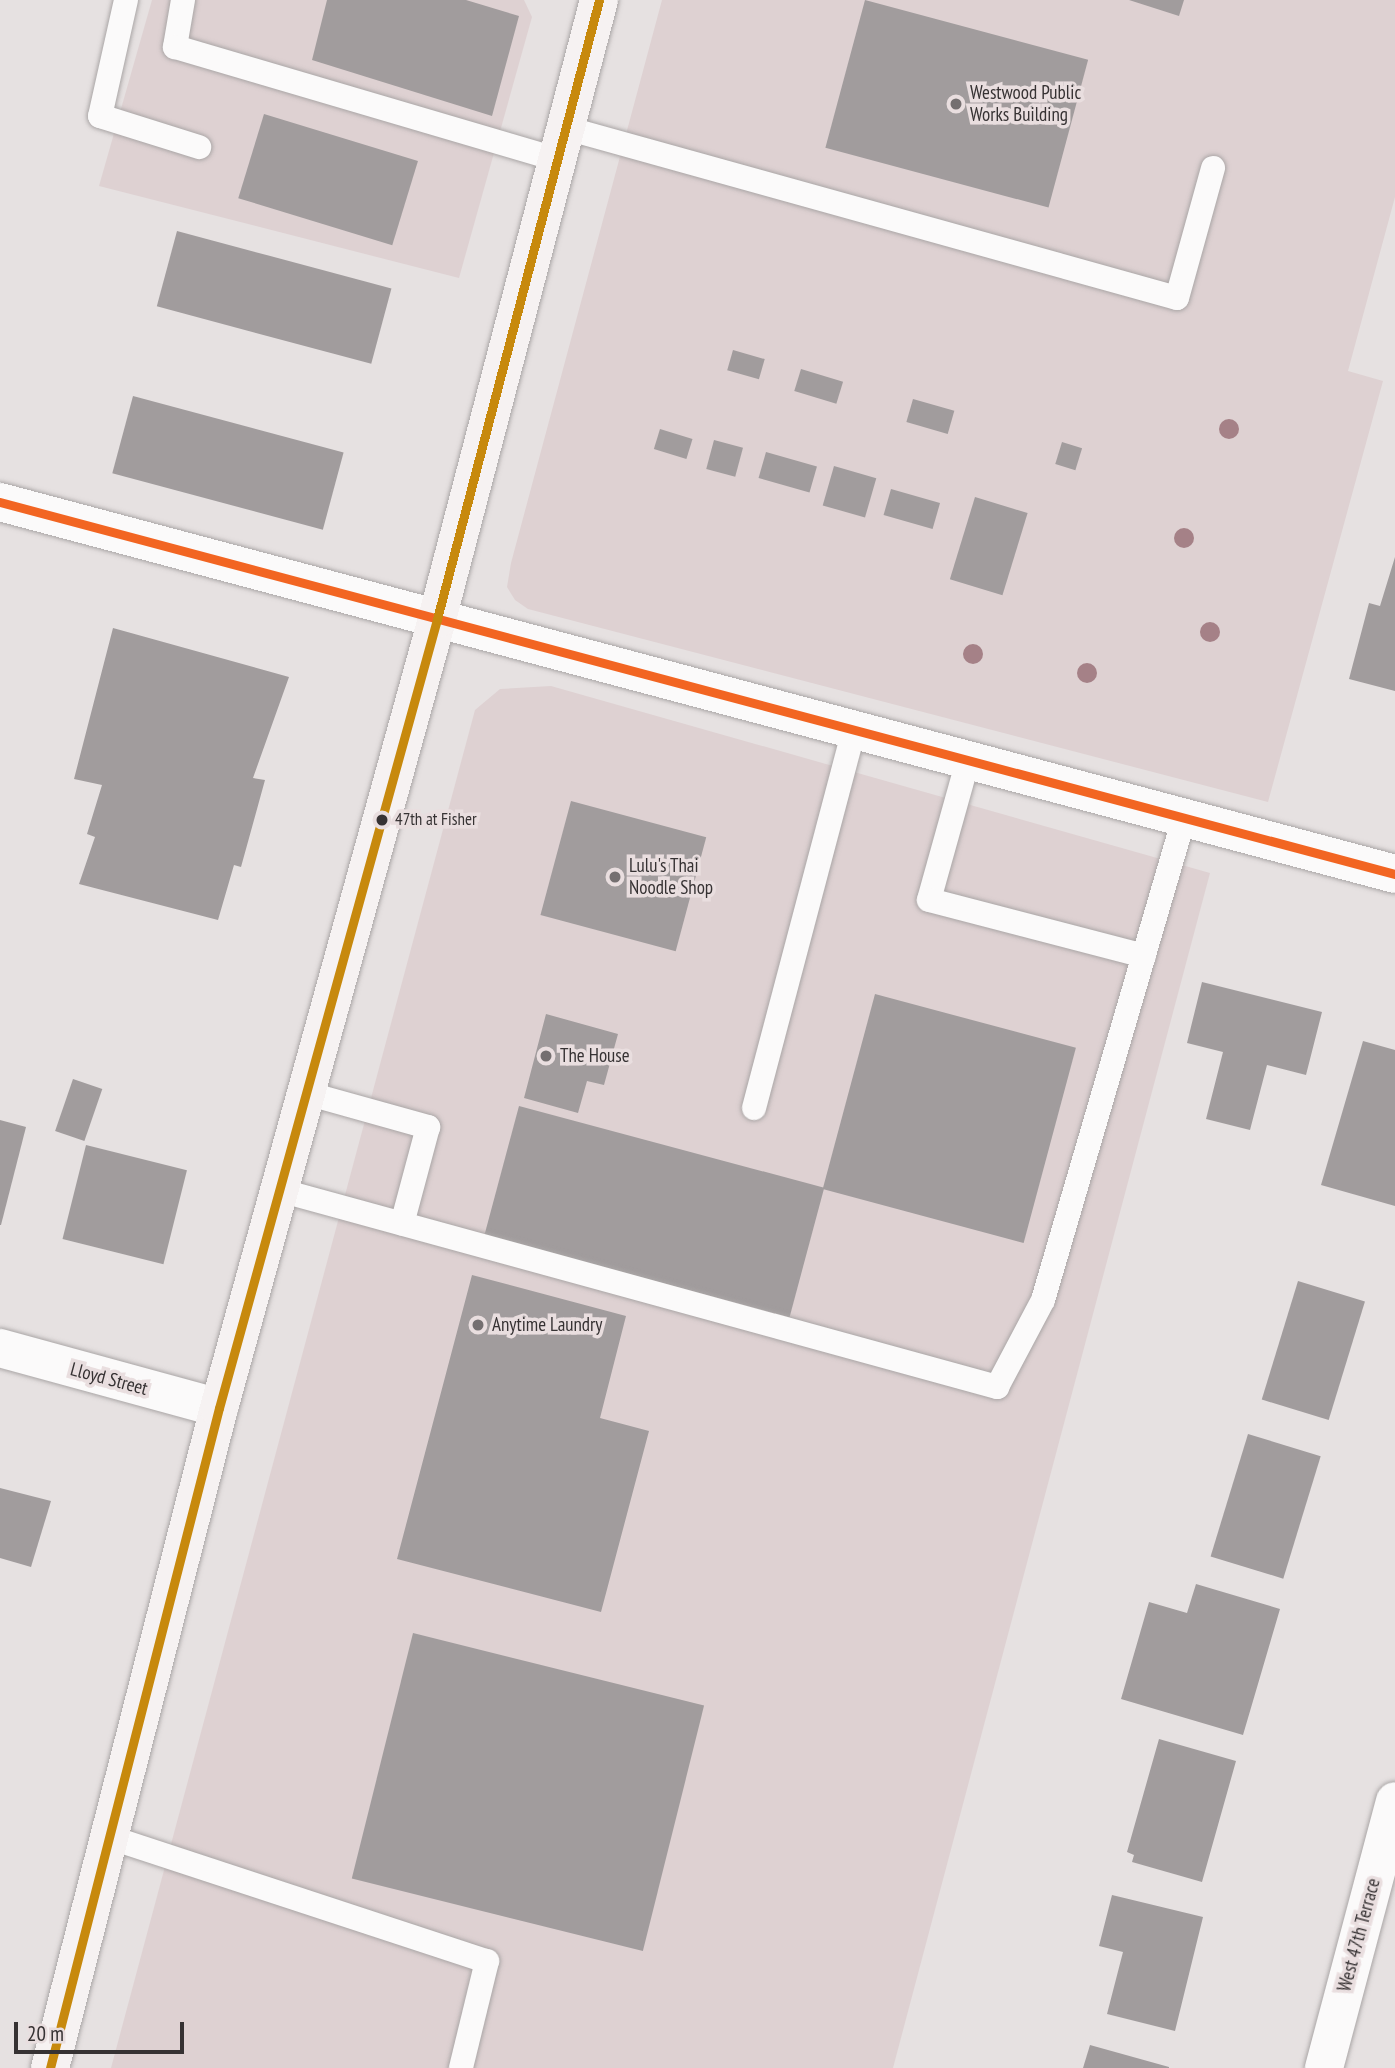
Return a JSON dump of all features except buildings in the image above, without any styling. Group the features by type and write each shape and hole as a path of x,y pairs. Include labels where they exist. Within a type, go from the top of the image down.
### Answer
{"street":[{"path":"50,2068 219,1408 437,620 599,0"},
{"path":"0,502 1395,874"},
{"name":"Lloyd Street","path":"0,1349 219,1408"},
{"name":"West 47th Terrace","path":"1324,2068 1395,1801"}],"lane":[{"path":"126,0 100,116 199,147"},
{"path":"183,0 175,47 1177,298 1213,168"},
{"path":"754,1108 854,730"},
{"path":"968,760 929,900 1144,956"},
{"path":"279,1190 997,1387 1043,1300 1184,818"},
{"path":"306,1093 428,1126 402,1224"},
{"path":"109,1837 487,1961 461,2068"}],"shaded area":[{"path":"152,0 524,0 532,17 459,278 99,186"},
{"path":"662,0 1395,0 1395,197 1348,371 1383,381 1268,802 528,609 515,600 507,587 511,563"},
{"path":"551,686 1210,873 893,2068 111,2068 475,710 500,689"}],"transit line":[{"path":"50,2068 219,1408 437,619 599,0"},
{"path":"0,502 1395,874"}],"place":[{"name":"Westwood Public Works Building","path":"956,104"},
{"name":"47th at Fisher","path":"382,820"},
{"name":"Lulu's Thai Noodle Shop","path":"615,877"},
{"name":"The House","path":"546,1056"},
{"name":"Anytime Laundry","path":"478,1325"}]}
